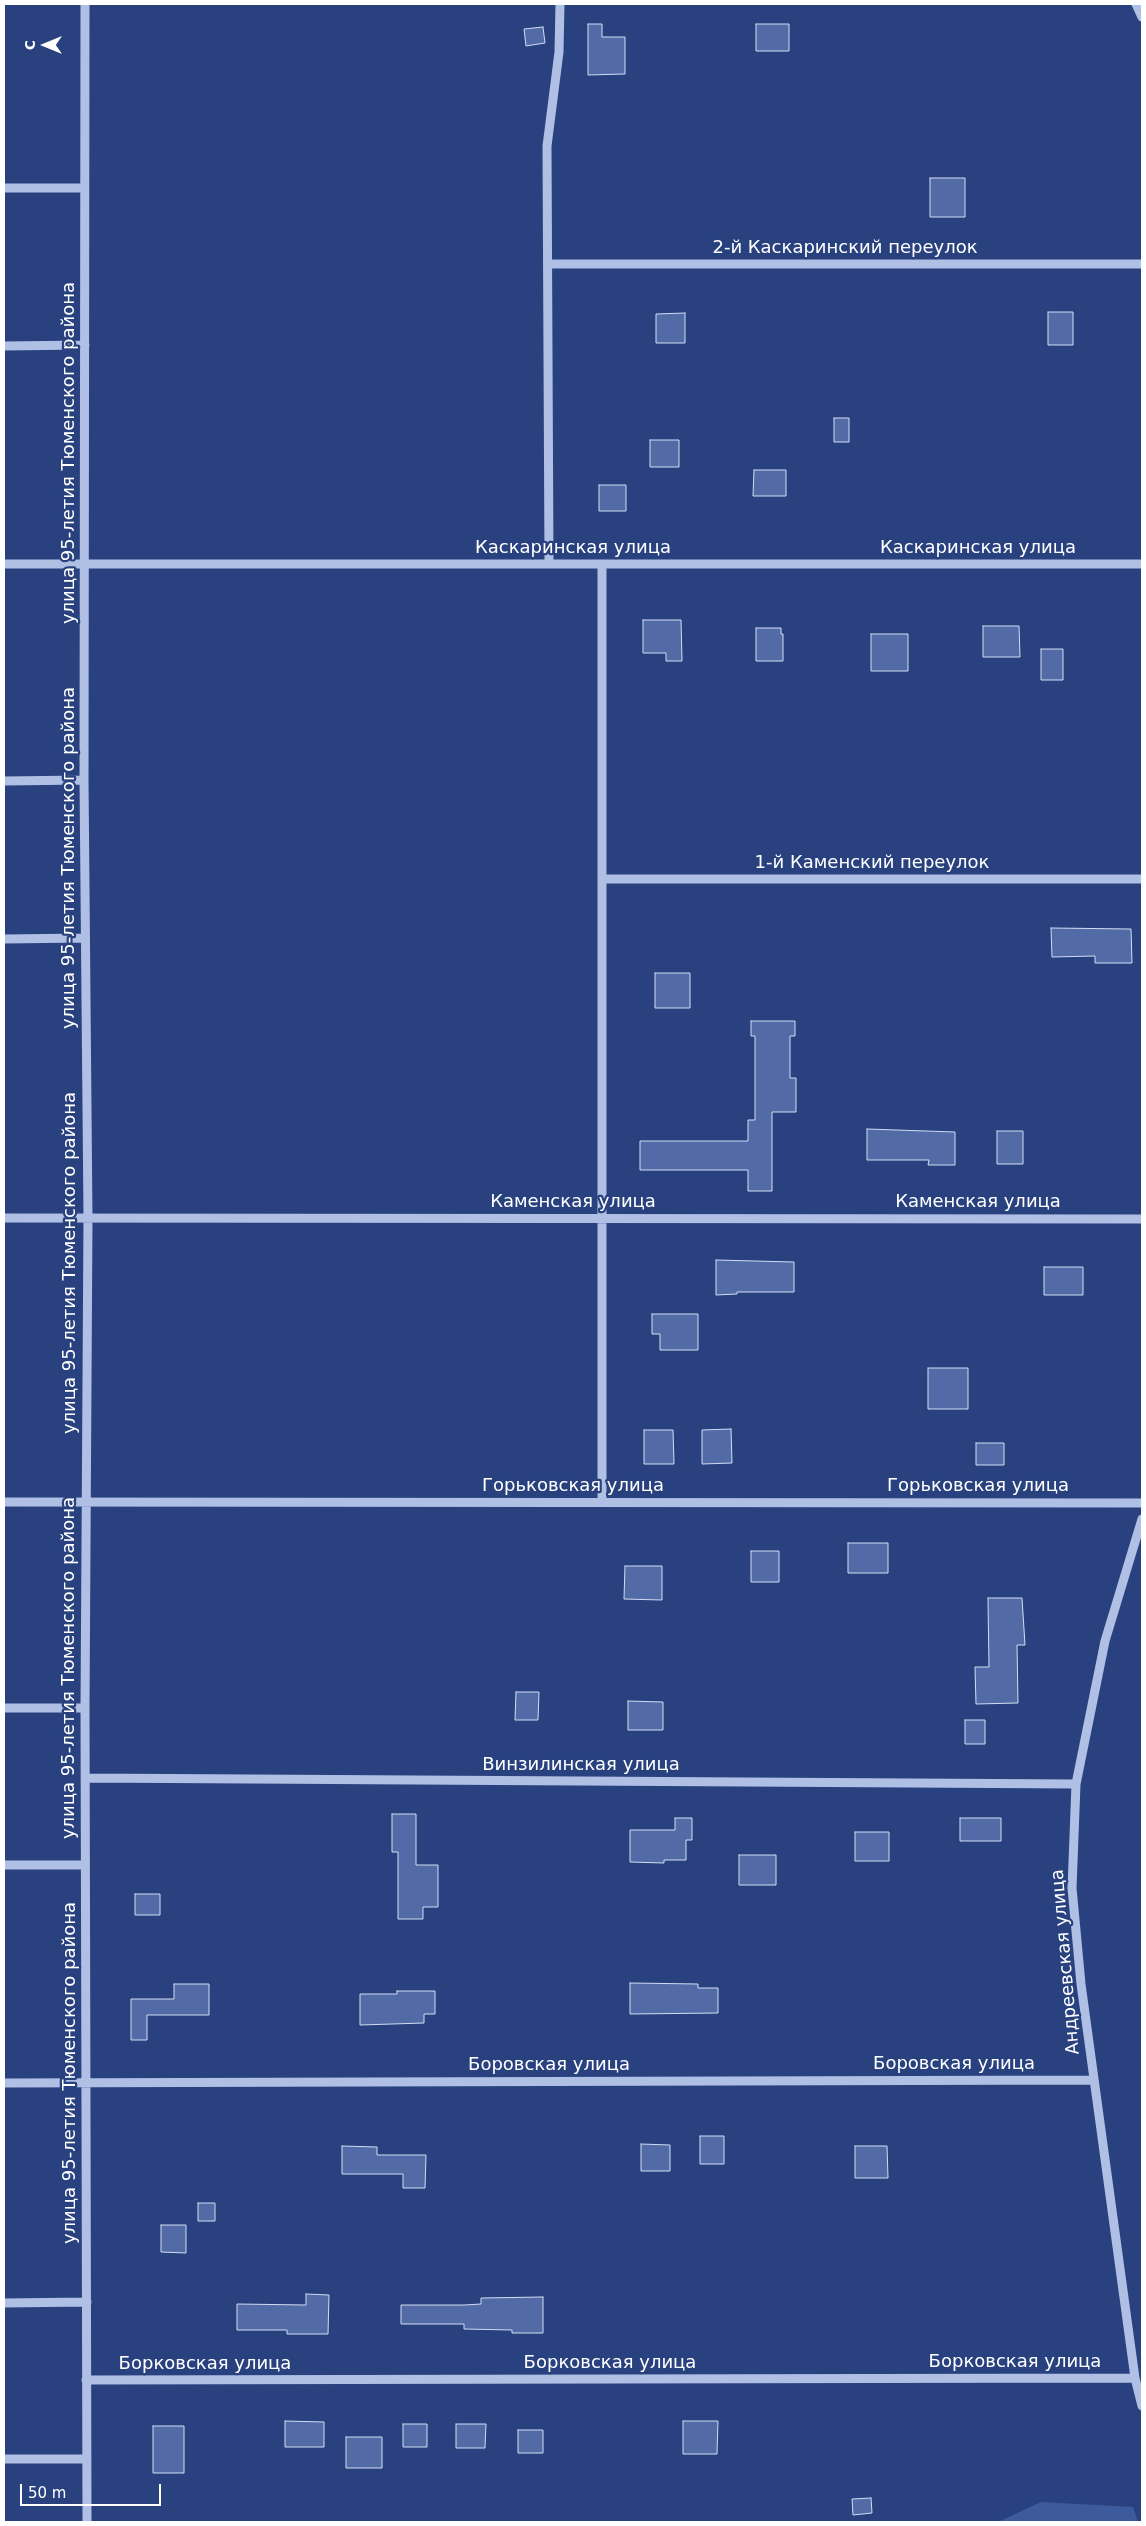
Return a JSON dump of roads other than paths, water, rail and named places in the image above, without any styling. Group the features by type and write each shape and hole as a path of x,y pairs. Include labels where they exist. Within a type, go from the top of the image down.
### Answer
{"street":[{"name":"улица 95-летия Тюменского района","path":"85,4 86,564 84,780 88,1218 85,1708 87,2522"},
{"path":"549,564 547,146 559,52 560,4"},
{"path":"1136,4 1142,17"},
{"path":"4,188 84,188"},
{"name":"2-й Каскаринский переулок","path":"548,264 1142,264"},
{"path":"4,346 85,345"},
{"name":"Каскаринская улица","path":"4,564 1142,564"},
{"path":"602,564 602,1502"},
{"path":"4,781 84,780"},
{"name":"1-й Каменский переулок","path":"602,879 1142,879"},
{"path":"4,939 85,938"},
{"name":"Каменская улица","path":"4,1218 1142,1219"},
{"name":"Горьковская улица","path":"4,1502 1142,1503"},
{"name":"Андреевская улица","path":"1142,1519 1105,1641 1076,1784 1072,1888 1081,1984 1135,2378 1142,2406"},
{"path":"4,1708 85,1708"},
{"name":"Винзилинская улица","path":"85,1778 1076,1784"},
{"path":"4,1866 85,1865"},
{"name":"Боровская улица","path":"4,2084 1094,2080"},
{"path":"4,2303 86,2302"},
{"name":"Борковская улица","path":"86,2380 1135,2378"},
{"path":"4,2459 87,2459"}]}
